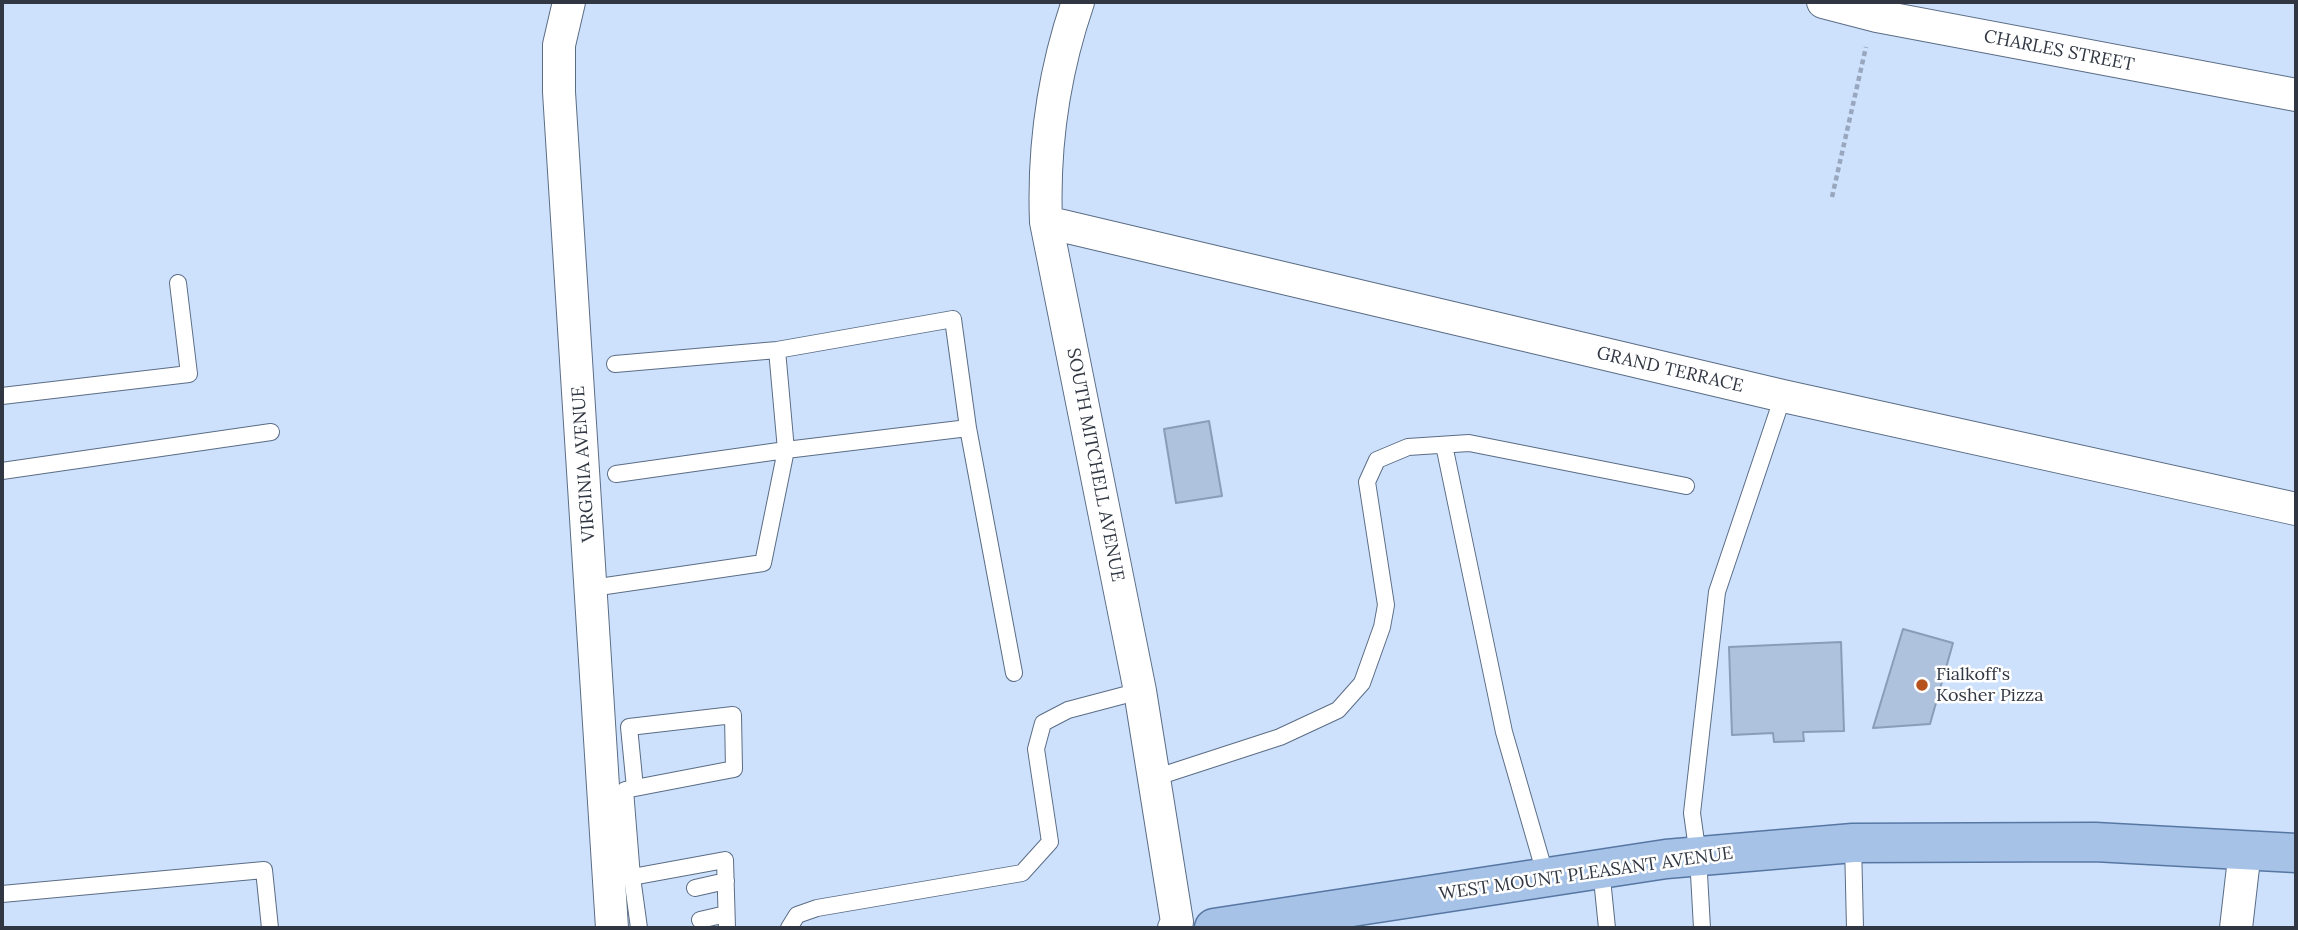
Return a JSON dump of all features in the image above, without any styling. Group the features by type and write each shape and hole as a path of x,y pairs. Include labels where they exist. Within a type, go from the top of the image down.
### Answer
{"main road":[{"name":"WEST MOUNT PLEASANT AVENUE","path":"1214,928 1319,920 1546,877 1698,856 1853,843 2095,842 2296,853"}],"street":[{"name":"VIRGINIA AVENUE","path":"569,2 559,45 559,92 592,588 621,790 612,928"},
{"name":"SOUTH MITCHELL AVENUE","path":"1078,2 1066,38 1044,163 1046,222 1140,691 1177,922 1174,928"},
{"name":"CHARLES STREET","path":"1823,2 1874,16 2296,95"},
{"name":"GRAND TERRACE","path":"1046,222 1783,396 2296,509"},
{"path":"2236,928 2245,850"}],"lane":[{"path":"2,396 189,374 178,283"},
{"path":"615,364 777,350 953,319 968,428 1013,673"},
{"path":"592,588 763,563 786,450 777,350"},
{"path":"1702,928 1698,856 1692,813 1717,592 1783,396"},
{"path":"616,474 968,428"},
{"path":"2,471 271,432"},
{"path":"1154,778 1280,737 1338,710 1362,683 1382,627 1386,605 1367,482 1377,460 1408,447 1469,443 1686,486"},
{"path":"1444,445 1504,732 1546,877"},
{"path":"789,928 797,915 817,908 1022,873 1050,842 1036,749 1043,723 1068,710 1140,691"},
{"path":"621,790 734,769 733,715 629,727 621,790 639,928"},
{"path":"1853,843 1855,928"},
{"path":"632,877 725,860 727,921 700,919"},
{"path":"1601,869 1606,928"},
{"path":"2,894 264,870 271,928"},
{"path":"695,888 726,881"},
{"path":"636,901 653,897"}],"path":[{"path":"1832,197 1874,16"}],"building":[{"path":"1209,421 1222,496 1176,503 1164,429"},
{"path":"1903,629 1953,643 1930,724 1873,728"},
{"path":"1841,642 1844,731 1803,732 1804,741 1774,742 1773,733 1732,735 1729,647"}],"place":[{"name":"Fialkoff's Kosher Pizza","path":"1922,685"}]}
